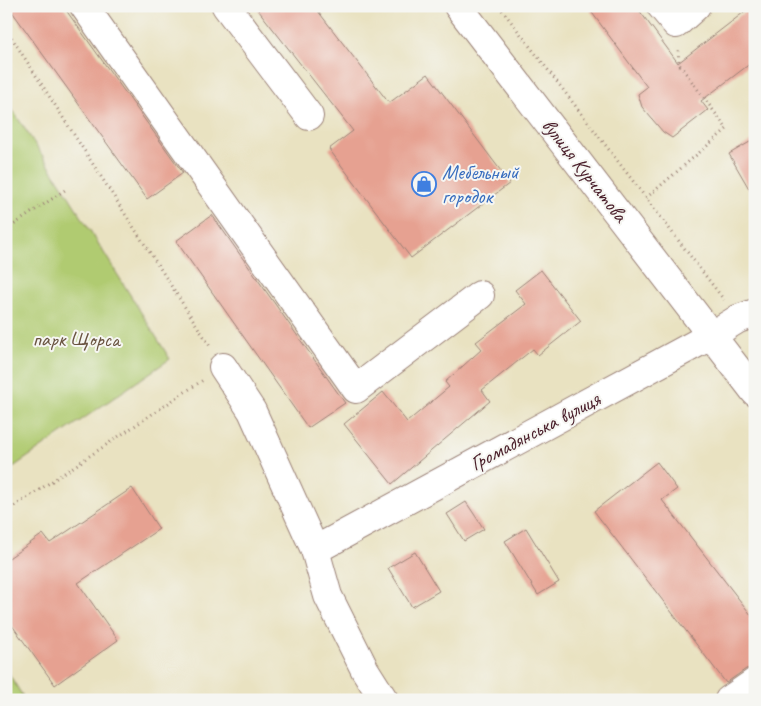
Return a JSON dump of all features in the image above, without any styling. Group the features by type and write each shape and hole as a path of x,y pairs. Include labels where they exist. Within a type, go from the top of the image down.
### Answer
{"street":[{"path":"84,6 356,389 480,295"},
{"path":"226,6 309,116"},
{"name":"вулиця Курчатова","path":"458,6 755,392"},
{"path":"668,15 696,6"},
{"name":"Громадянська вулиця","path":"315,550 746,316"},
{"path":"223,367 252,411 315,550 328,596 365,670 384,700"},
{"path":"729,700 755,682"}],"path":[{"path":"499,6 646,198 746,316"},
{"path":"646,198 728,129 679,64 668,15"},
{"path":"6,30 223,367 6,512"},
{"path":"6,230 65,190"}],"green space":[{"name":"парк Щорса","path":"6,100 65,190 170,359 6,472"},
{"path":"6,669 25,700 6,700"}],"building":[{"path":"8,6 63,6 183,173 147,199"},
{"path":"255,6 314,6 389,103 428,74 510,183 411,258 329,149 353,131"},
{"path":"587,6 636,6 678,63 752,6 755,6 755,60 701,101 708,110 672,138 663,132 642,107 638,94 647,87"},
{"path":"755,139 755,199 729,154"},
{"path":"212,215 345,403 308,428 176,241"},
{"path":"541,270 581,321 538,355 533,349 482,390 490,401 392,484 344,424 383,392 407,422 449,387 445,382 482,349 476,342 526,304 515,290"},
{"path":"657,462 677,489 662,500 755,620 755,667 746,669 726,683 594,511"},
{"path":"132,488 159,529 78,583 118,640 55,685 6,617 6,560 43,534 50,543"},
{"path":"466,502 484,529 464,541 447,514"},
{"path":"526,528 559,582 538,595 505,541"},
{"path":"415,552 439,591 412,607 388,568"}],"place":[{"name":"Мебельный городок","path":"424,184"}]}
